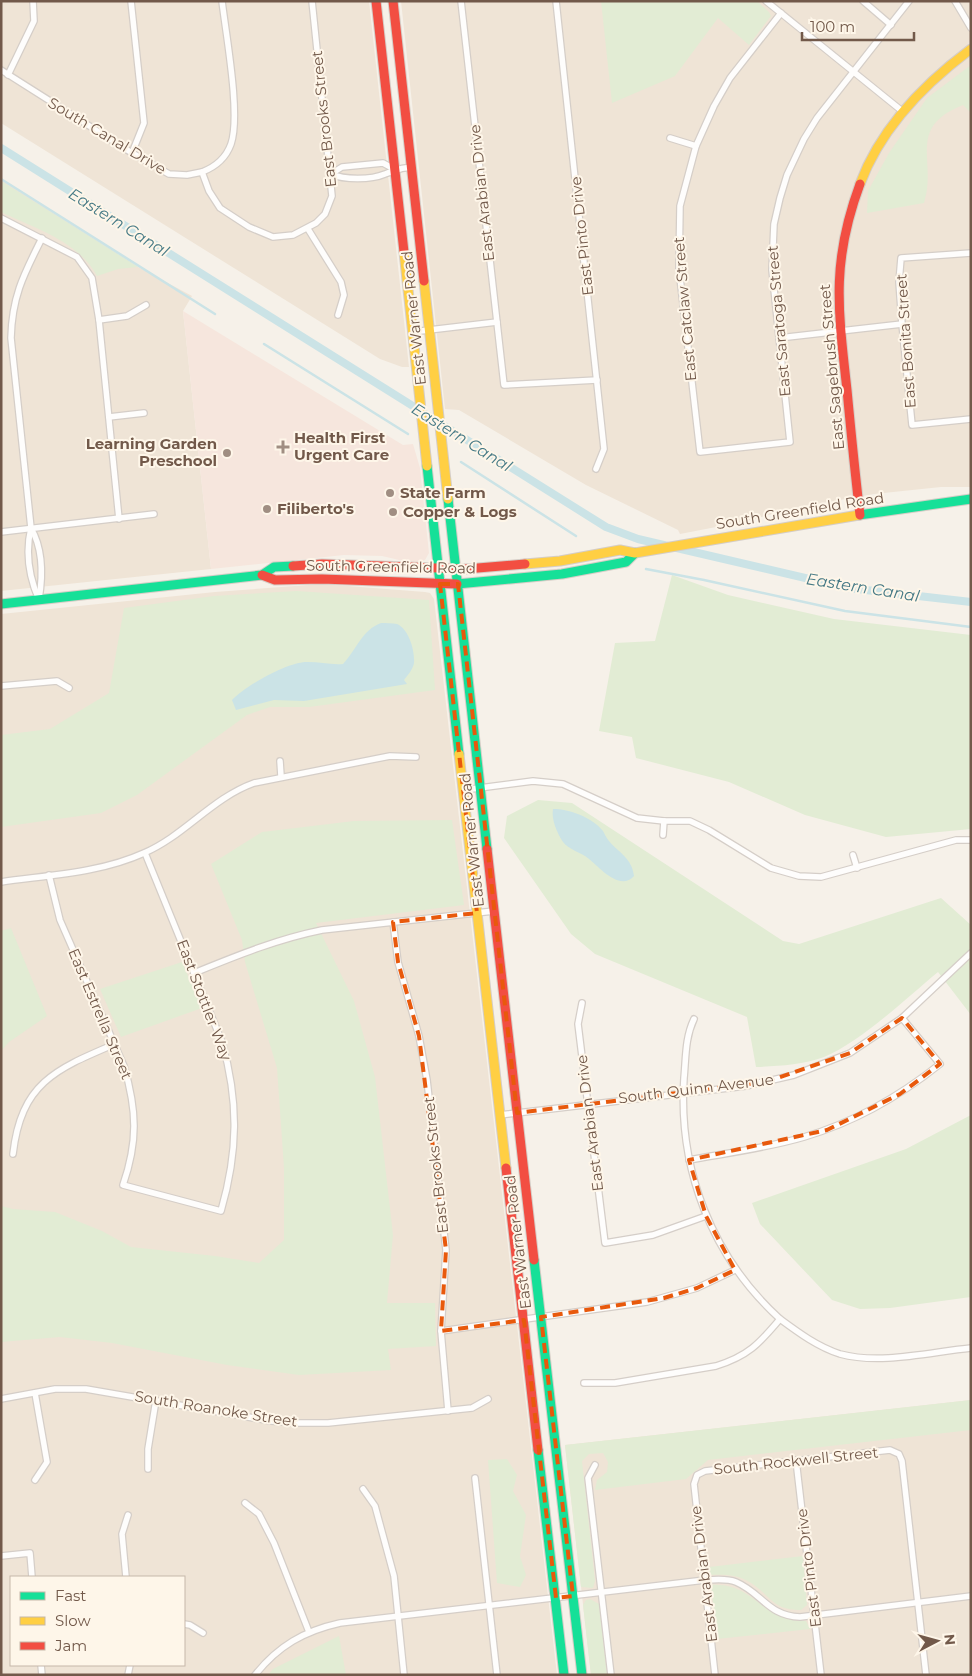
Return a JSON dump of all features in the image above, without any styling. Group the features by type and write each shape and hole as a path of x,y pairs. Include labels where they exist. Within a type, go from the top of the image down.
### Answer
{"main road":[{"name":"East Warner Road","path":"376,1 438,569 524,1320 564,1597 582,1675"},
{"name":"East Warner Road","path":"393,1 541,1317 564,1597 564,1675"},
{"name":"East Sagebrush Street","path":"860,515 840,332 838,276 848,216 858,186 876,149 902,110 949,64 971,49"},
{"name":"South Greenfield Road","path":"1,604 262,575 274,567 322,564 456,569 560,561 620,550 635,553 860,515 971,500"},
{"name":"South Greenfield Road","path":"262,575 275,580 322,579 458,584 562,574 626,562 635,553"}],"street":[{"path":"8,75 34,21 34,1"},
{"path":"131,1 144,123 132,154"},
{"path":"222,1 235,120 231,144 223,158 213,168 202,172 209,191 220,208 249,227 272,237 293,236 308,228 341,282 344,294 338,315"},
{"name":"East Brooks Street","path":"308,228 325,214 332,196 312,1"},
{"name":"East Arabian Drive","path":"461,1 504,385 597,380"},
{"name":"East Pinto Drive","path":"556,1 604,449 596,469"},
{"path":"766,1 853,73 902,110"},
{"path":"863,1 891,24"},
{"name":"East Saratoga Street","path":"790,442 771,247 782,190 804,139 909,1"},
{"path":"955,1 971,28"},
{"name":"East Catclaw Street","path":"782,13 730,78 714,106 696,146 680,206 678,249 681,293 700,452 790,442"},
{"name":"South Canal Drive","path":"1,70 132,154 169,174 187,175 202,172"},
{"path":"670,138 696,146"},
{"path":"331,174 342,167 383,163 394,169"},
{"path":"331,174 344,179 386,174 394,169 412,167"},
{"path":"1,218 77,258 86,266 92,278 99,320 120,519"},
{"path":"39,600 30,577 27,544 31,528 11,338 12,319 20,284 42,238"},
{"name":"East Bonita Street","path":"971,253 901,258 899,282 912,425 971,418"},
{"path":"99,320 127,316 146,305"},
{"path":"412,332 497,322"},
{"path":"779,338 902,324"},
{"path":"109,417 144,413"},
{"path":"1,532 154,514"},
{"path":"31,528 38,540 42,579 39,600"},
{"path":"1,686 57,681 69,688"},
{"path":"1,882 111,865 146,853 238,789 282,776 390,756 416,757"},
{"path":"280,761 282,776"},
{"path":"464,790 533,781 563,784 637,818 690,821 709,830 771,868 799,876 821,877 956,840 971,840"},
{"path":"662,835 664,821"},
{"name":"East Stottler Way","path":"123,1185 221,1212 231,1176 235,1140 231,1072 222,1042 146,853"},
{"path":"853,855 857,868"},
{"name":"East Estrella Street","path":"49,875 60,920 124,1066 135,1114 132,1158 123,1185"},
{"path":"194,973 266,944 295,935 494,911"},
{"name":"East Brooks Street","path":"393,922 398,962 419,1036 427,1080 446,1250 441,1331 448,1411"},
{"name":"South Quinn Avenue","path":"500,1115 588,1103 746,1086 794,1075 850,1053 902,1018 971,953"},
{"name":"East Arabian Drive","path":"582,1003 578,1024 605,1244 653,1235 706,1216"},
{"path":"689,1160 779,1143 826,1130 862,1115 900,1094 940,1064 902,1018"},
{"path":"694,1019 687,1034 683,1092 689,1160 706,1216 735,1270 764,1305 780,1320 805,1337 841,1354 878,1358 971,1348"},
{"path":"13,1154 15,1131 24,1110 37,1088 54,1073 115,1044"},
{"path":"441,1331 664,1298 698,1288 735,1270"},
{"path":"584,1383 615,1383 716,1366 732,1361 753,1350 780,1320"},
{"name":"South Roanoke Street","path":"1,1399 79,1388 271,1421 328,1424 472,1408 488,1399"},
{"path":"34,1480 47,1462 35,1393"},
{"path":"148,1469 148,1449 156,1400"},
{"name":"South Rockwell Street","path":"697,1475 705,1471 796,1460 890,1450 896,1452 902,1461 918,1602"},
{"name":"East Pinto Drive","path":"796,1460 821,1675"},
{"path":"595,1465 588,1478 611,1675"},
{"name":"East Arabian Drive","path":"697,1475 694,1484 716,1675"},
{"path":"475,1478 497,1675"},
{"path":"363,1489 376,1506 394,1576 404,1675"},
{"path":"245,1503 259,1514 263,1521 309,1632"},
{"path":"126,1576 122,1534 128,1515"},
{"path":"1,1556 30,1554 32,1576"},
{"path":"255,1675 279,1649 309,1632 340,1623 705,1580 723,1579 736,1582 775,1612 788,1616 814,1615 971,1596"},
{"path":"918,1602 926,1675"},
{"path":"185,1624 203,1633"}],"highlighted area":[{"path":"440,584 458,584 517,1113 766,1082 850,1053 902,1018 940,1064 900,1094 827,1130 689,1160 706,1216 735,1270 697,1288 664,1298 541,1317 573,1596 556,1598 524,1320 441,1331 446,1250 419,1036 398,962 393,922 477,913"}],"shaded area":[{"path":"1,1 369,1 409,367 402,367 380,359 1,123"},
{"path":"401,1 971,1 971,487 941,487 874,494 794,508 747,521 680,534 678,530 586,485 459,410 445,409"},
{"path":"1,180 138,267 192,296 183,311 211,569 1,591"},
{"path":"183,311 403,445 413,444 420,468 429,553 425,560 412,563 382,556 344,555 211,569"},
{"path":"322,584 425,592 430,593 434,599 557,1675 1,1675 1,614 215,592"},
{"path":"971,1400 971,1675 591,1675 565,1445"}],"green space":[{"path":"601,1 757,1 771,16 749,45 718,18 675,76 612,103"},
{"path":"971,65 971,113 963,105 945,114 934,124 929,135 927,147 927,188 924,203 867,213 868,191 889,153 927,98"},
{"path":"1,181 138,267 118,269 97,276 89,264 68,245 42,230 1,212"},
{"path":"672,575 728,595 834,619 971,635 971,829 886,837 805,815 729,782 636,758 632,737 599,731 615,643 655,641"},
{"path":"297,591 429,600 435,690 309,707 270,707 247,715 137,795 101,813 1,827 1,735 50,729 109,693 124,608 214,596"},
{"path":"538,800 572,803 783,941 799,944 941,898 971,925 971,1015 938,972 868,1031 838,1050 807,1062 782,1066 756,1067 747,1017 595,954 571,934 504,838 507,816"},
{"path":"452,820 464,905 316,923 354,1001 375,1077 393,1235 387,1303 435,1303 436,1346 388,1349 391,1370 299,1375 227,1365 112,1343 60,1337 1,1342 1,1206 13,1209 55,1212 102,1231 131,1247 259,1263 284,1240 284,1168 277,1068 245,962 242,940 211,864 262,832 354,821"},
{"path":"11,928 47,1016 9,1042 1,1051 1,931"},
{"path":"182,962 202,1008 121,1037 100,989"},
{"path":"971,1115 971,1297 890,1308 860,1309 832,1300 760,1224 752,1203 906,1149"},
{"path":"971,1400 971,1430 708,1460 686,1479 595,1490 597,1480 607,1472 608,1462 603,1453 589,1454 582,1461 595,1581 593,1588 581,1587 565,1445"},
{"path":"507,1459 517,1475 513,1491 526,1515 520,1556 526,1575 520,1587 497,1583 488,1460"},
{"path":"803,1556 807,1605 801,1610 792,1610 779,1606 754,1585 739,1577 709,1575 709,1567"},
{"path":"711,1585 726,1586 738,1590 749,1595 778,1615 791,1620 806,1621 810,1629 717,1639"},
{"path":"590,1599 599,1604 607,1675 591,1675 583,1605 586,1600"},
{"path":"339,1636 346,1675 268,1675 273,1669"}],"water":[{"path":"381,623 397,624 408,635 414,663 404,680 407,684 304,701 274,700 236,710 232,700 238,694 279,670 308,662 343,664 364,635 374,626"},
{"path":"553,809 566,810 580,815 598,826 608,840 628,860 634,876 628,880 616,880 586,857 566,845 555,826"}],"waterway":[{"name":"Eastern Canal","path":"1,148 606,527 638,539 848,588 971,602"},
{"path":"1,179 215,314"},
{"path":"264,344 408,434"},
{"path":"461,462 576,536"},
{"path":"646,569 845,611 971,627"}],"traffic: fast":[{"path":"427,466 459,754"},
{"path":"448,499 487,849"},
{"path":"859,515 971,499"},
{"path":"457,584 562,574 626,562 635,553"},
{"path":"1,604 262,575 274,567 293,566"},
{"path":"534,1260 582,1675"},
{"path":"538,1450 564,1675"}],"traffic: slow":[{"path":"860,184 869,163 892,125 921,92 971,49"},
{"path":"404,252 427,466"},
{"path":"424,281 448,499"},
{"path":"525,564 560,561 620,550 635,553 859,515"},
{"path":"459,754 506,1168"}],"traffic: jam":[{"path":"376,1 404,252"},
{"path":"393,1 424,281"},
{"path":"860,184 844,238 839,286 841,335 860,515"},
{"path":"293,566 322,564 466,569 525,564"},
{"path":"262,575 275,580 322,579 457,584"},
{"path":"487,849 534,1260"},
{"path":"506,1168 538,1450"}],"place":[{"name":"Health First Urgent Care","path":"283,447"},
{"name":"Learning Garden Preschool","path":"227,453"},
{"name":"State Farm","path":"390,493"},
{"name":"Filiberto's","path":"267,509"},
{"name":"Copper & Logs","path":"393,512"}]}
